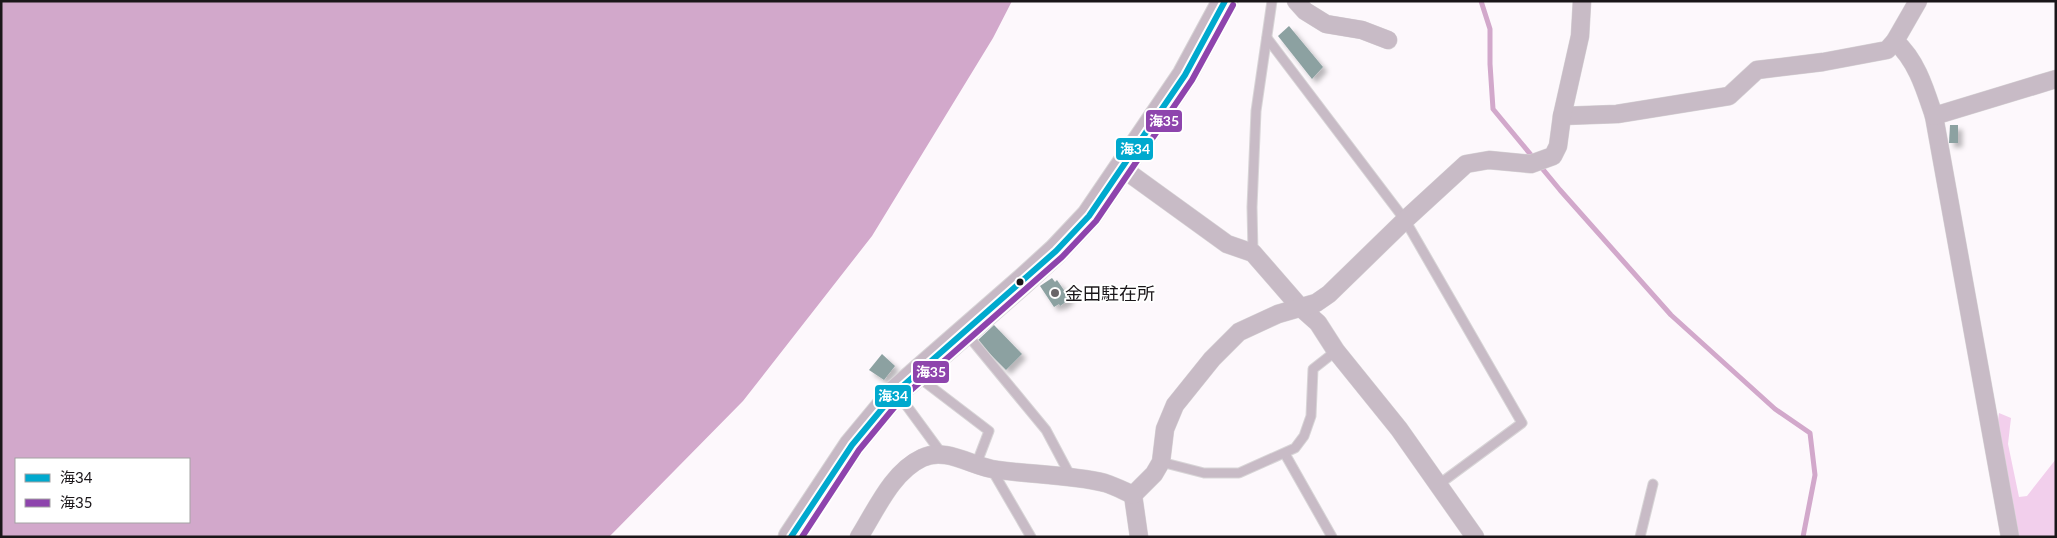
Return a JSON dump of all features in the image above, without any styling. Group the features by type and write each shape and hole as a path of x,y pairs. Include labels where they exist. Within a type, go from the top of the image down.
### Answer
{"main road":[{"path":"790,537 852,445 896,392 1056,251 1089,216 1185,75 1225,1"}],"street":[{"path":"1296,1 1305,11 1326,24 1362,30 1388,40"},
{"path":"1133,495 1154,474 1161,462 1165,430 1175,405 1212,359 1239,332 1258,322 1316,303 1329,294 1466,164 1489,160 1531,164 1553,156 1558,146 1562,116 1580,36 1582,1"},
{"path":"1562,116 1616,114 1729,96 1757,70 1823,62 1887,50 1895,41 1918,1"},
{"path":"1895,41 1903,48 1916,67 1934,116 2010,537"},
{"path":"1934,116 2056,79"},
{"path":"1122,168 1227,244 1253,253 1300,307 1318,323 1336,351 1399,429 1475,537"},
{"path":"859,537 896,479 909,466 924,457 942,454 983,467 1107,484 1133,495"},
{"path":"1133,495 1139,537"}],"lane":[{"path":"1253,253 1252,207 1256,111 1272,1"},
{"path":"1267,38 1405,220 1522,423 1438,485"},
{"path":"965,332 1046,430 1071,478"},
{"path":"1161,462 1204,473 1239,473 1294,448 1304,436 1311,416 1313,369 1336,351"},
{"path":"915,374 928,382 989,431 983,467 1031,537"},
{"path":"896,392 942,454"},
{"path":"1284,454 1327,525 1332,537"},
{"path":"1640,537 1653,484"}],"shaded area":[{"path":"1,1 1012,1 993,38 872,236 743,401 609,537 1,537"},
{"path":"1999,413 2011,418 2008,444 2019,497 2027,496 2056,459 2056,537 2019,537 1996,433"}],"building":[{"path":"1289,26 1323,67 1312,79 1278,36"},
{"path":"1950,125 1958,125 1958,143 1949,143"},
{"name":"金田駐在所","path":"1052,278 1055,282 1057,280 1070,299 1060,306 1059,304 1054,307 1040,286"},
{"path":"994,325 1022,354 1006,370 977,341"},
{"path":"882,354 895,366 884,380 869,370"}],"waterway":[{"path":"1481,1 1490,29 1493,109 1560,190 1671,315 1775,409 1810,433 1815,475 1803,537"}],"transit line":[{"name":"海34","path":"791,537 852,445 896,392 1056,251 1089,216 1185,75 1225,1"},
{"name":"海35","path":"802,537 859,450 902,398 1062,257 1096,221 1192,80 1233,5"}],"place":[{"name":"金田駐在所","path":"1055,293"}]}
